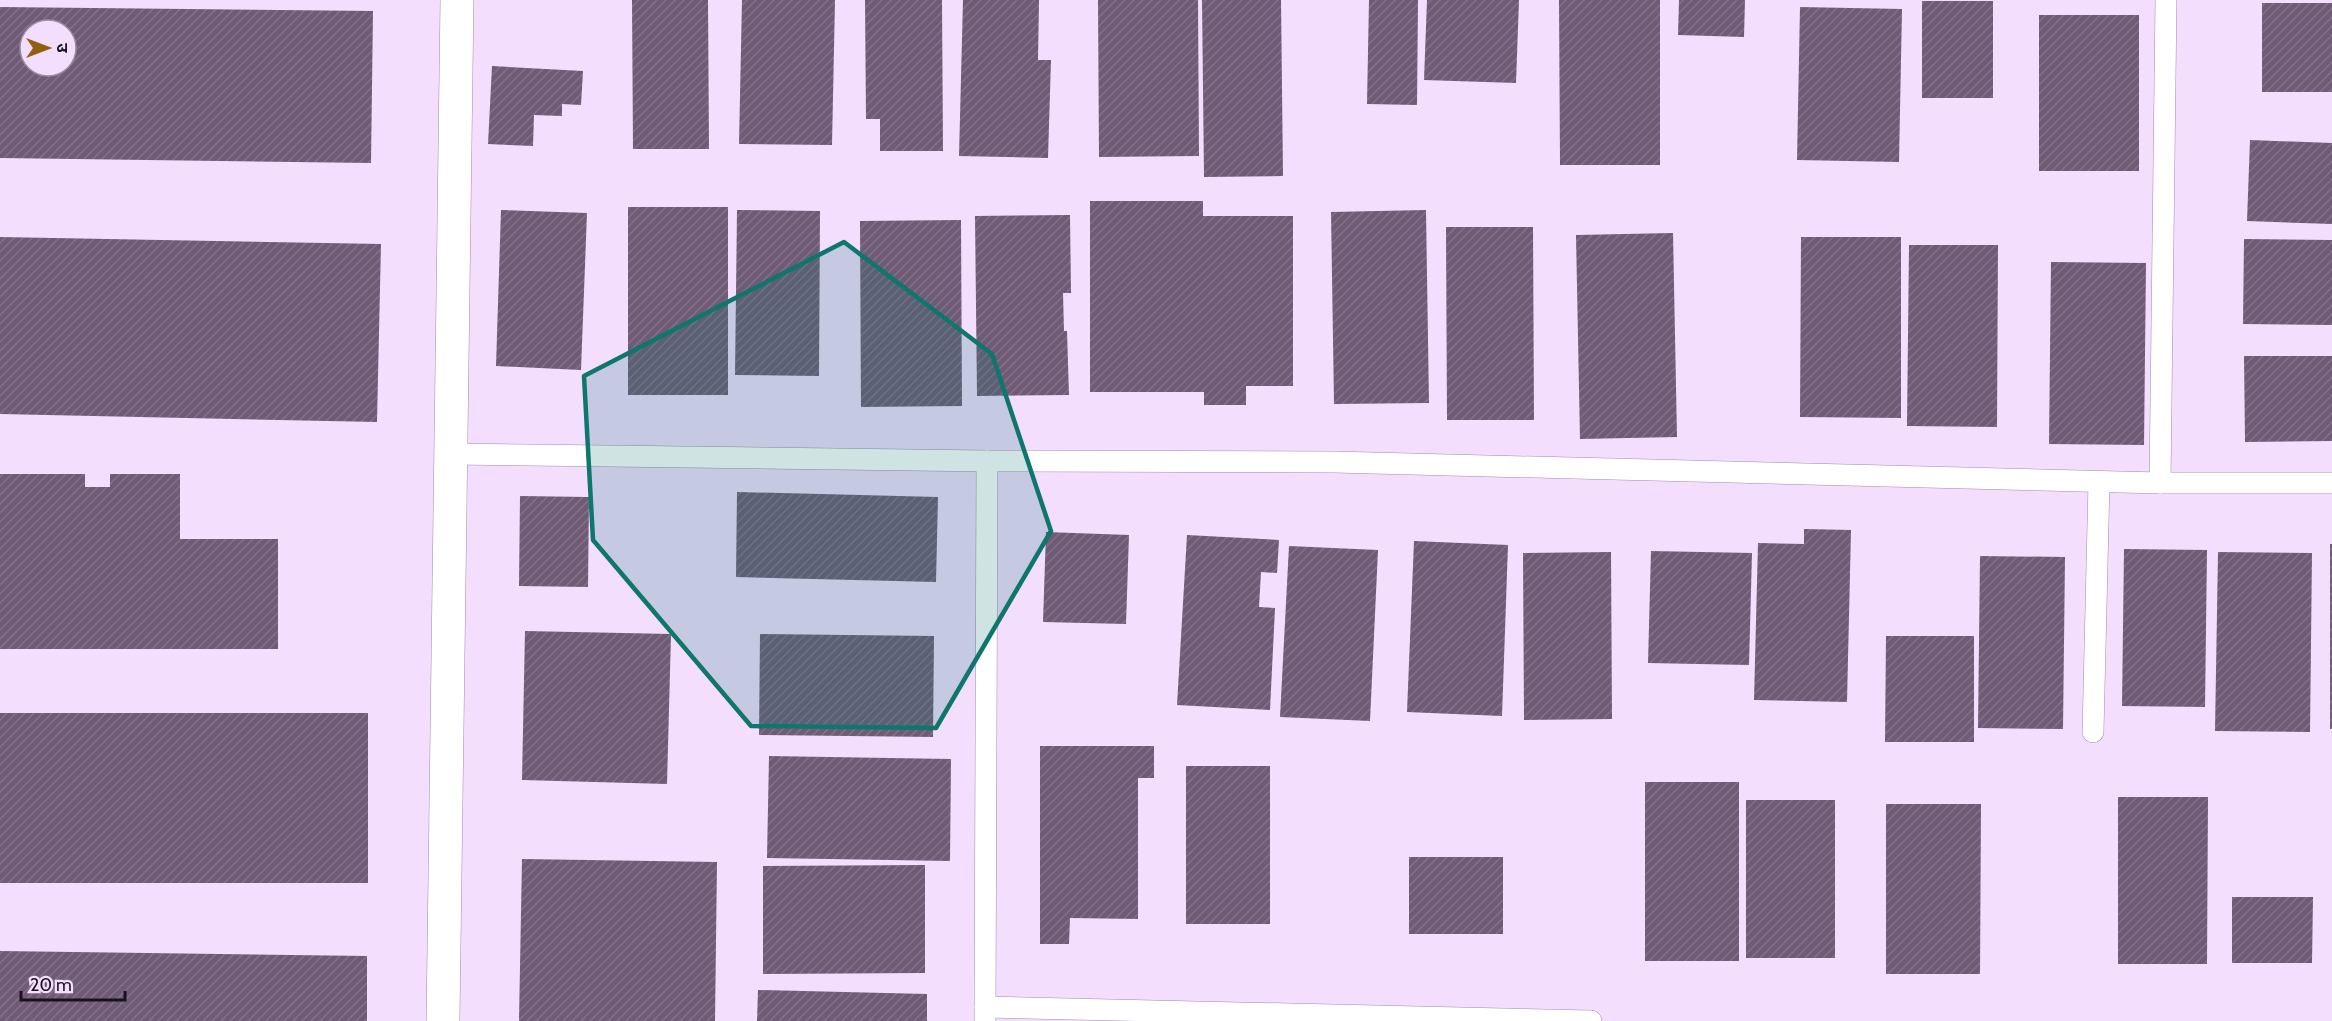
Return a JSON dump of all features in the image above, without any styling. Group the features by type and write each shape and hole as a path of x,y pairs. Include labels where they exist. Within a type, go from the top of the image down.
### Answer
{"street":[{"path":"443,1021 453,454 457,0"}],"lane":[{"path":"2160,483 2166,0"},
{"path":"453,454 987,461 1334,462 2099,482 2332,483"},
{"path":"987,461 985,1014 1591,1021"},
{"path":"2093,732 2099,482"}],"highlighted area":[{"path":"844,242 992,354 1051,531 936,728 751,726 593,540 584,376"}],"building":[{"path":"632,0 708,0 709,149 633,149"},
{"path":"742,0 835,0 832,145 739,144"},
{"path":"865,0 942,0 943,151 880,151 880,119 866,119"},
{"path":"963,0 1039,0 1038,60 1051,60 1048,158 959,156"},
{"path":"1098,0 1198,0 1199,156 1099,157"},
{"path":"1202,0 1281,0 1283,176 1204,177"},
{"path":"1369,0 1418,0 1417,105 1367,104"},
{"path":"1427,0 1519,0 1516,83 1424,80"},
{"path":"1559,0 1660,0 1660,165 1560,165"},
{"path":"1679,0 1745,0 1744,37 1678,35"},
{"path":"1922,1 1993,1 1993,98 1922,98"},
{"path":"2262,3 2332,3 2332,92 2262,92"},
{"path":"0,7 373,11 371,163 0,158"},
{"path":"1800,7 1902,9 1899,162 1797,160"},
{"path":"2039,15 2139,15 2139,171 2039,171"},
{"path":"492,66 583,71 581,105 562,104 562,116 534,115 533,146 488,144"},
{"path":"2250,140 2332,143 2332,224 2247,221"},
{"path":"1090,201 1203,201 1203,216 1293,216 1293,386 1246,386 1246,405 1204,405 1204,392 1090,392"},
{"path":"628,207 728,207 728,395 628,395"},
{"path":"501,210 587,213 581,370 496,366"},
{"path":"737,210 820,211 819,376 735,375"},
{"path":"1426,210 1429,403 1334,404 1331,212"},
{"path":"1070,215 1071,293 1063,293 1069,395 977,396 975,216"},
{"path":"961,220 962,406 861,407 860,221"},
{"path":"1446,227 1533,227 1534,420 1447,420"},
{"path":"1673,233 1677,437 1580,439 1576,235"},
{"path":"0,237 381,244 377,422 0,414"},
{"path":"1801,237 1901,237 1901,418 1800,417"},
{"path":"2244,239 2332,240 2332,325 2243,324"},
{"path":"1909,245 1998,245 1997,427 1907,426"},
{"path":"2051,262 2146,263 2144,445 2049,444"},
{"path":"2244,356 2332,356 2332,441 2245,442"},
{"path":"0,474 85,474 85,487 110,487 110,474 180,474 180,539 278,539 278,649 0,649"},
{"path":"737,492 938,497 936,582 736,577"},
{"path":"520,496 589,497 588,587 519,586"},
{"path":"1804,529 1851,530 1847,702 1754,700 1758,543 1804,544"},
{"path":"1046,532 1129,535 1126,624 1043,622"},
{"path":"1187,535 1279,540 1277,573 1261,572 1259,607 1275,608 1270,710 1177,705"},
{"path":"1414,541 1508,545 1502,716 1407,712"},
{"path":"2330,544 2332,544 2332,729 2330,729"},
{"path":"1289,546 1378,550 1370,721 1280,717"},
{"path":"2124,549 2207,550 2205,707 2122,706"},
{"path":"1651,551 1752,553 1749,665 1648,663"},
{"path":"1611,552 1612,719 1524,720 1523,553"},
{"path":"2218,552 2312,553 2310,732 2215,731"},
{"path":"1980,556 2065,557 2063,729 1978,728"},
{"path":"525,631 671,634 667,784 522,780"},
{"path":"760,634 934,636 933,737 759,735"},
{"path":"1886,636 1974,636 1974,742 1885,742"},
{"path":"0,713 368,713 368,883 0,883"},
{"path":"1040,746 1154,746 1154,778 1138,778 1138,919 1070,918 1069,944 1040,944"},
{"path":"769,756 951,759 950,861 767,858"},
{"path":"1186,766 1270,766 1270,924 1186,924"},
{"path":"1645,782 1739,782 1739,961 1645,961"},
{"path":"2118,797 2208,797 2207,964 2118,964"},
{"path":"1746,800 1835,800 1835,958 1746,958"},
{"path":"1886,804 1981,804 1980,974 1886,974"},
{"path":"1409,857 1503,857 1503,934 1409,934"},
{"path":"522,859 717,862 715,1021 519,1021"},
{"path":"925,865 925,973 763,974 763,866"},
{"path":"2232,897 2313,897 2312,963 2232,963"},
{"path":"0,951 367,956 367,1021 0,1021"},
{"path":"758,990 927,994 927,1021 757,1021"}]}
